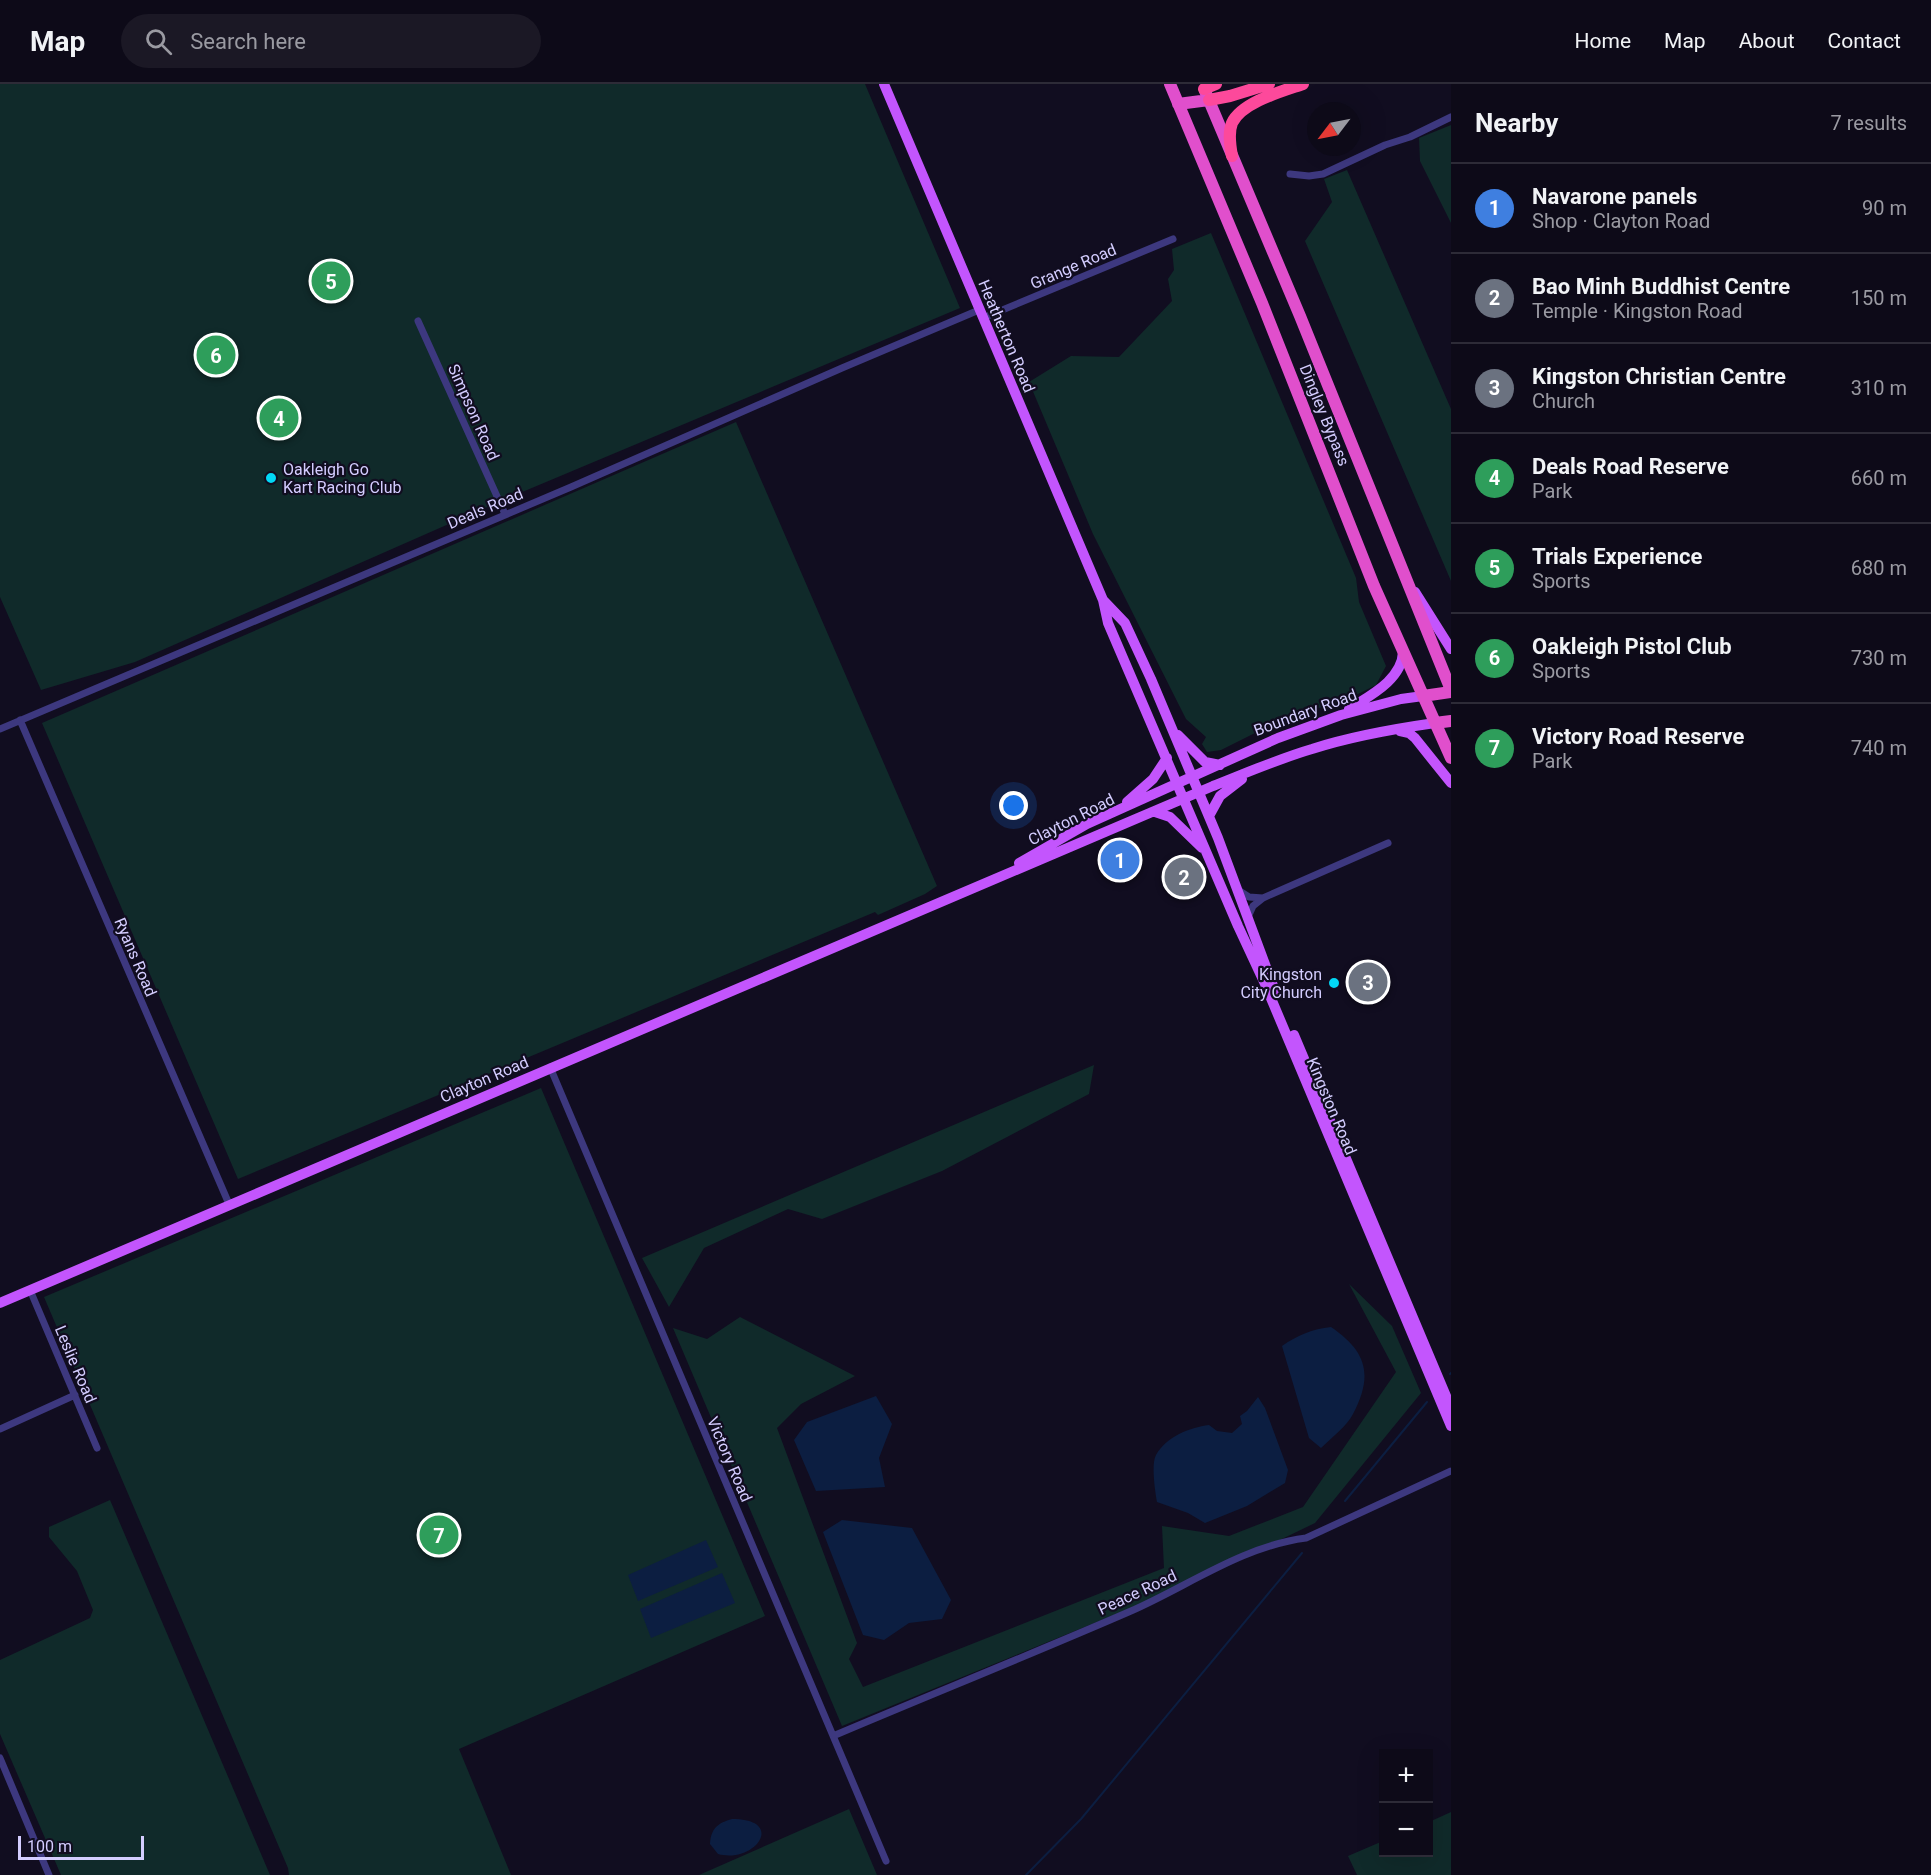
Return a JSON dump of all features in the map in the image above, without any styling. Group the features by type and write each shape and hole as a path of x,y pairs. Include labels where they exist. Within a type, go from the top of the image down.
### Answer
{"highway":[{"name":"Dingley Bypass","path":"1170,84 1262,303 1360,552 1451,758"},
{"path":"1178,102 1208,89 1230,96 1269,84"},
{"path":"1232,156 1230,135 1235,118 1259,100 1303,84"},
{"name":"Dingley Bypass","path":"1208,89 1232,156 1451,691"},
{"name":"Boundary Road","path":"1423,696 1451,691"},
{"path":"1435,723 1451,721"}],"main road":[{"name":"Heatherton Road","path":"884,84 1103,600 1108,623 1184,799"},
{"path":"1407,582 1451,649"},
{"name":"Heatherton Road","path":"1103,600 1125,623 1199,792"},
{"path":"1341,715 1375,692 1395,674 1401,666 1403,652"},
{"name":"Boundary Road","path":"1177,784 1278,738 1341,715 1401,699 1423,696"},
{"path":"1166,718 1178,736 1197,755 1209,764 1220,765"},
{"path":"1184,799 1256,768 1332,743 1435,723"},
{"path":"1391,730 1412,735 1451,783"},
{"path":"1111,830 1110,814 1153,778 1167,758"},
{"path":"1209,816 1215,802 1222,794 1256,768"},
{"name":"Clayton Road","path":"979,884 1060,838 1177,784"},
{"name":"Kingston Road","path":"1199,792 1282,1007 1451,1408"},
{"name":"Clayton Road","path":"0,1303 979,884 1184,799"},
{"name":"Kingston Road","path":"1184,799 1265,984 1451,1426"},
{"path":"1155,812 1175,821 1209,858"}],"street":[{"path":"1290,174 1309,176 1323,174 1451,117"},
{"name":"Grange Road","path":"981,314 1173,239"},
{"name":"Deals Road","path":"0,729 981,314"},
{"name":"Simpson Road","path":"418,321 505,514"},
{"name":"Ryans Road","path":"20,720 229,1204"},
{"path":"1247,919 1253,906 1263,898 1388,843"},
{"path":"1237,889 1249,897 1263,898"},
{"name":"Victory Road","path":"550,1067 886,1861"},
{"name":"Leslie Road","path":"30,1290 97,1448"},
{"path":"0,1429 75,1395"},
{"name":"Peace Road","path":"833,1736 1133,1610 1233,1561 1287,1540 1306,1538 1451,1471"},
{"path":"0,1758 49,1875"}],"green space":[{"path":"0,84 865,84 960,308 501,501 135,662 41,690 0,597"},
{"path":"1451,125 1451,223 1420,161 1419,138"},
{"path":"1347,170 1451,409 1451,581 1305,241 1332,202 1324,179"},
{"path":"1211,233 1356,578 1359,602 1386,666 1376,685 1346,700 1285,718 1221,750 1207,752 1202,744 1206,737 1186,719 1093,534 1029,382 1071,356 1119,357 1172,301 1168,279 1174,270 1172,249"},
{"path":"736,422 937,886 925,894 878,915 875,912 238,1179 42,723"},
{"path":"1094,1065 1089,1094 942,1171 822,1219 788,1209 704,1248 669,1307 642,1258"},
{"path":"541,1088 765,1616 459,1749 511,1875 289,1875 288,1868 44,1297"},
{"path":"1349,1284 1392,1326 1421,1393 1315,1523 1185,1586 842,1726 673,1328 707,1339 740,1317 855,1376 801,1404 777,1428 857,1643 849,1659 863,1687 1164,1568 1162,1526 1229,1536 1303,1507 1396,1372"},
{"path":"110,1500 270,1875 61,1875 0,1734 0,1660 90,1618 93,1610 77,1571 49,1537 49,1527"},
{"path":"849,1809 877,1875 699,1875"},
{"path":"1451,1812 1451,1875 1357,1875 1348,1856 1379,1843 1379,1857 1433,1857 1433,1820"}],"water":[{"path":"1331,1327 1352,1345 1359,1355 1364,1375 1360,1400 1353,1414 1321,1448 1309,1438 1282,1346 1305,1333"},
{"path":"876,1396 892,1424 879,1458 885,1487 816,1491 794,1440 807,1422"},
{"path":"1258,1397 1265,1408 1288,1470 1285,1483 1247,1506 1205,1523 1188,1513 1157,1502 1154,1465 1156,1455 1161,1448 1179,1434 1201,1426 1209,1425 1217,1431 1232,1433 1242,1424 1240,1416"},
{"path":"842,1520 912,1528 951,1600 942,1619 909,1623 884,1640 863,1635 823,1532"},
{"path":"706,1540 718,1567 638,1601 628,1575"},
{"path":"722,1573 735,1603 651,1638 640,1609"},
{"path":"732,1819 749,1821 758,1826 761,1833 760,1840 744,1853 718,1854 710,1844 712,1834 719,1824"}],"waterway":[{"path":"1345,1501 1427,1402"},
{"path":"1026,1875 1081,1819 1302,1553"}],"place":[{"name":"Trials Experience","path":"331,281"},
{"name":"Oakleigh Pistol Club","path":"216,355"},
{"name":"Deals Road Reserve","path":"279,418"},
{"name":"Oakleigh Go Kart Racing Club","path":"271,478"},
{"name":"Navarone panels","path":"1120,860"},
{"name":"Bao Minh Buddhist Centre","path":"1184,877"},
{"name":"Kingston Christian Centre","path":"1368,982"},
{"name":"Kingston City Church","path":"1334,983"},
{"name":"Victory Road Reserve","path":"439,1535"}]}
